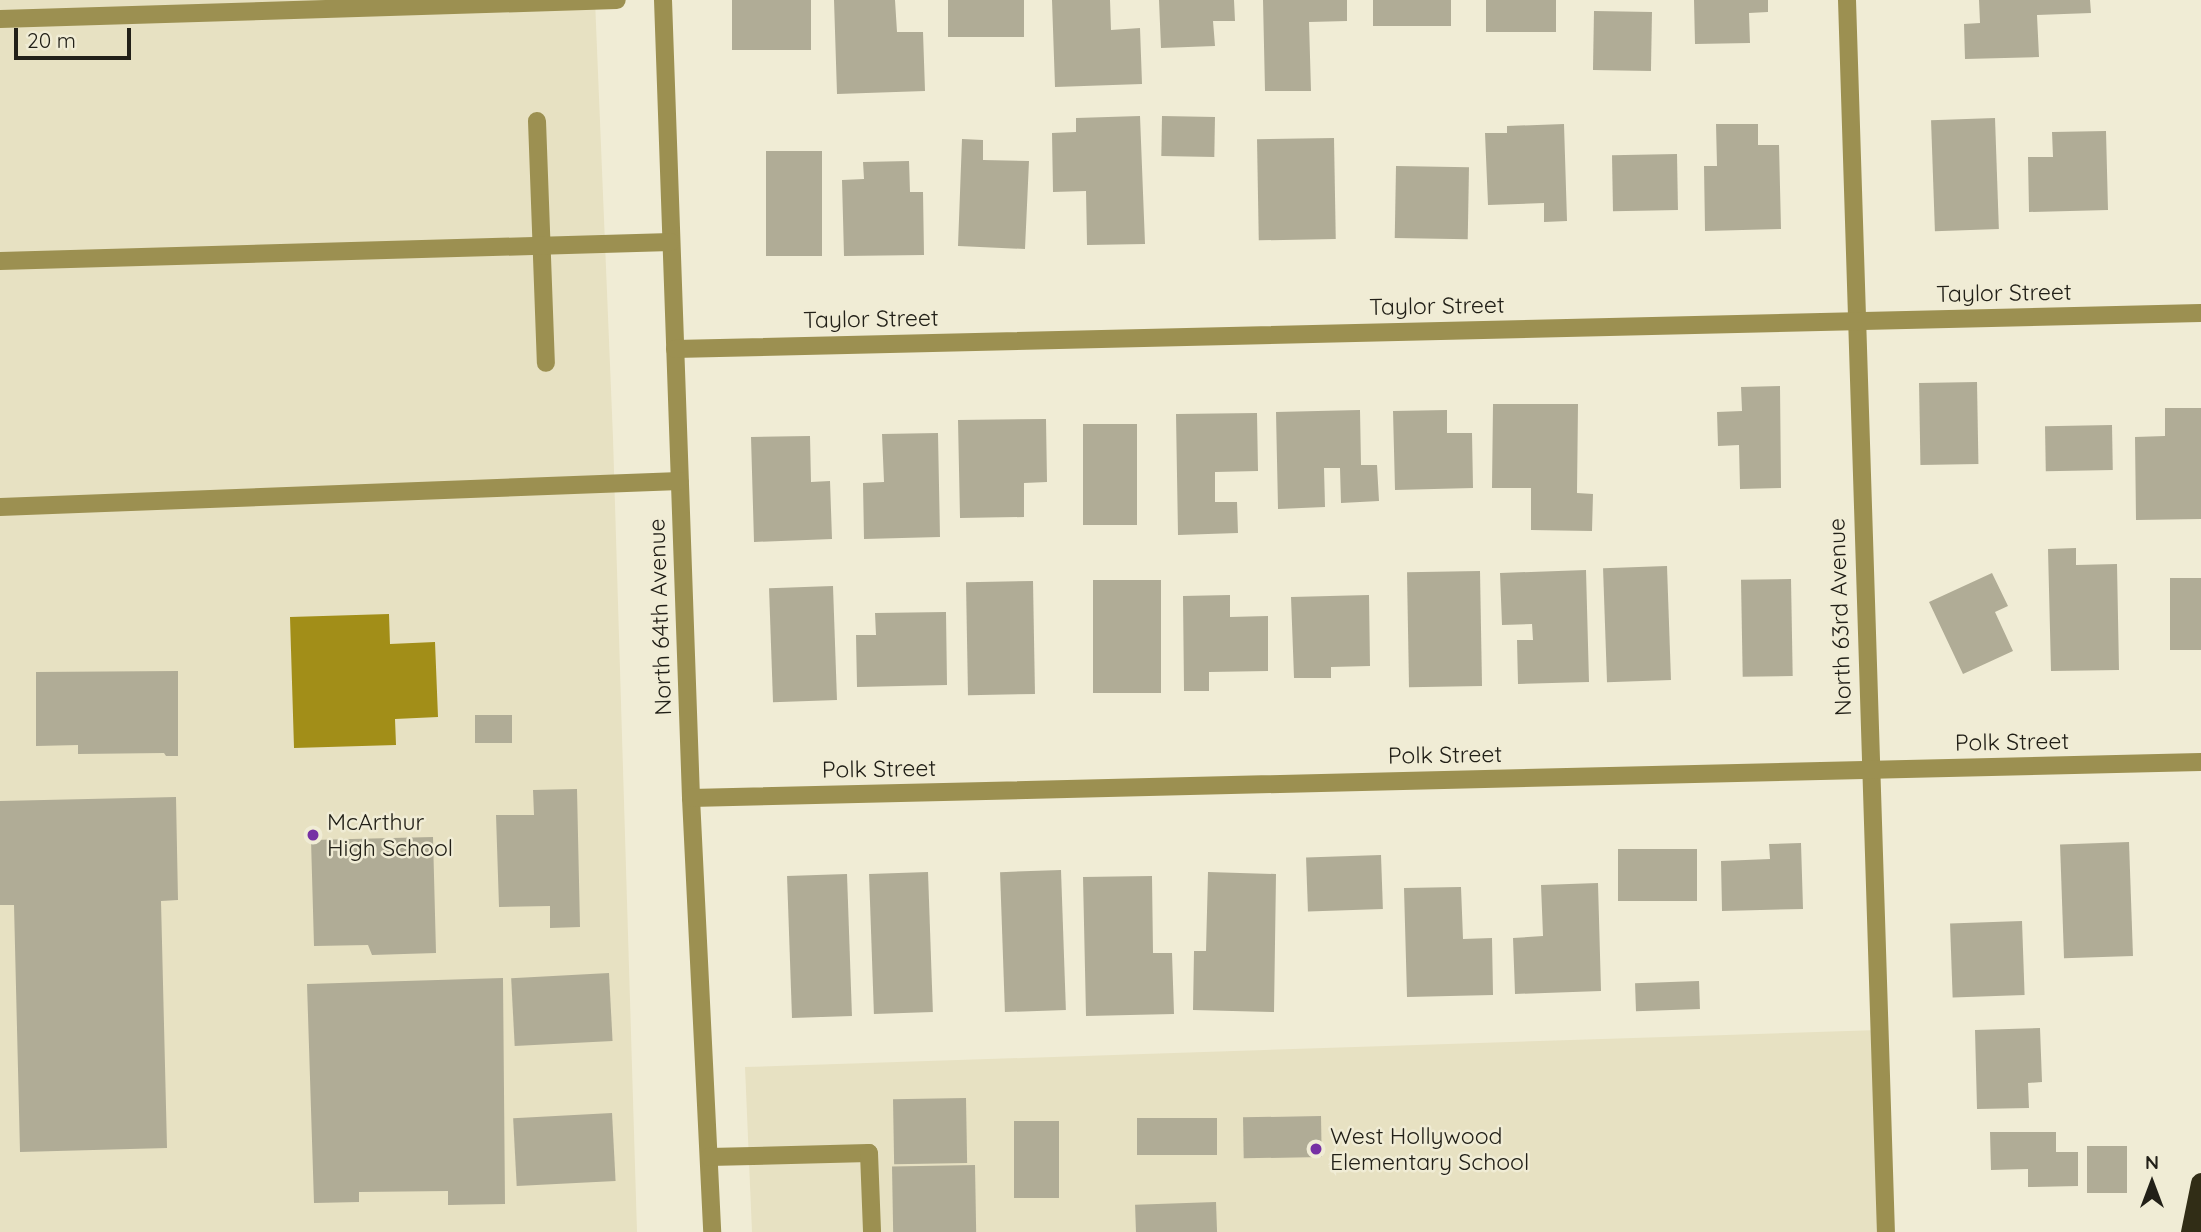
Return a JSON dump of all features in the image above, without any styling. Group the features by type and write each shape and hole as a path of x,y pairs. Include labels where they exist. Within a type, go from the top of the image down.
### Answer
{"highway":[{"path":"2192,1232 2201,1183"}],"street":[{"path":"0,19 617,0"},
{"name":"North 64th Avenue","path":"663,0 691,798 712,1232"},
{"name":"North 63rd Avenue","path":"1847,0 1869,770 1886,1232"},
{"path":"537,121 546,363"},
{"path":"0,261 671,242"},
{"name":"Taylor Street","path":"675,348 2201,313"},
{"path":"0,507 680,481"},
{"name":"Polk Street","path":"691,798 2201,762"},
{"path":"709,1157 869,1153 872,1232"}],"shaded area":[{"name":"McArthur High School","path":"0,0 595,0 613,438 637,1232 0,1232"},
{"path":"389,614 390,644 435,642 438,717 395,719 396,745 294,748 290,617"},
{"name":"West Hollywood Elementary School","path":"1879,1030 1885,1232 752,1232 745,1067"}],"building":[{"path":"732,0 811,0 811,50 732,50"},
{"path":"834,0 895,0 897,32 923,32 925,91 837,94"},
{"path":"948,0 1024,0 1024,37 948,37"},
{"path":"1052,0 1110,0 1111,30 1140,28 1142,84 1055,87"},
{"path":"1159,0 1234,0 1235,21 1213,21 1215,46 1161,48"},
{"path":"1263,0 1347,0 1347,21 1309,22 1311,91 1265,91"},
{"path":"1373,0 1451,0 1451,26 1373,26"},
{"path":"1486,0 1556,0 1556,32 1486,32"},
{"path":"1694,0 1768,0 1768,12 1749,13 1750,43 1695,44"},
{"path":"1979,0 2090,0 2091,13 2037,15 2039,57 1965,59 1964,24 1980,23"},
{"path":"1594,11 1652,12 1651,71 1593,70"},
{"path":"1140,116 1145,244 1087,245 1086,191 1053,192 1052,133 1076,132 1076,118"},
{"path":"1162,116 1215,117 1214,157 1161,156"},
{"path":"1995,118 1999,229 1935,231 1931,120"},
{"path":"1564,124 1567,221 1544,222 1544,203 1488,205 1485,133 1507,133 1507,126"},
{"path":"1716,124 1758,124 1758,145 1779,145 1781,229 1705,231 1704,166 1717,166"},
{"path":"2106,131 2108,210 2029,212 2028,157 2053,157 2052,132"},
{"path":"1334,138 1336,239 1259,240 1257,139"},
{"path":"962,139 983,140 983,160 1029,161 1025,249 958,246"},
{"path":"766,151 822,151 822,256 766,256"},
{"path":"1677,154 1678,210 1613,211 1612,155"},
{"path":"909,161 910,192 923,192 924,255 844,256 842,180 864,179 863,162"},
{"path":"1396,166 1469,167 1468,239 1395,238"},
{"path":"1977,382 1978,464 1920,465 1919,383"},
{"path":"1780,386 1781,488 1740,489 1739,445 1718,446 1717,412 1742,411 1741,387"},
{"path":"1493,404 1578,404 1577,493 1593,494 1592,531 1531,530 1531,488 1492,488"},
{"path":"2165,408 2201,408 2201,519 2136,520 2135,437 2165,436"},
{"path":"1360,410 1361,465 1377,465 1379,501 1341,503 1340,468 1324,468 1325,507 1278,509 1276,412"},
{"path":"1447,410 1447,433 1472,433 1473,488 1395,490 1393,411"},
{"path":"1257,413 1258,471 1215,472 1215,502 1237,502 1238,533 1178,535 1176,414"},
{"path":"1046,419 1047,482 1024,483 1024,517 960,518 958,420"},
{"path":"1083,424 1137,424 1137,525 1083,525"},
{"path":"2112,425 2113,470 2046,471 2045,426"},
{"path":"938,433 940,537 864,539 863,483 884,482 882,434"},
{"path":"810,436 811,482 830,481 832,539 754,542 751,437"},
{"path":"2076,548 2076,565 2117,564 2119,670 2051,671 2048,549"},
{"path":"1667,566 1671,680 1607,682 1603,568"},
{"path":"1586,570 1589,682 1518,684 1517,640 1533,640 1532,624 1502,625 1500,573"},
{"path":"1480,571 1482,686 1409,687 1407,572"},
{"path":"1992,573 2008,606 1995,612 2013,651 1963,674 1929,602"},
{"path":"2170,578 2201,578 2201,650 2170,650"},
{"path":"1791,579 1793,676 1743,677 1741,580"},
{"path":"1093,580 1161,580 1161,693 1093,693"},
{"path":"1033,581 1035,694 968,695 966,582"},
{"path":"833,586 837,700 773,702 769,588"},
{"path":"1230,595 1230,617 1268,616 1268,671 1209,672 1209,691 1184,691 1183,596"},
{"path":"1369,595 1370,666 1331,667 1331,678 1294,678 1291,597"},
{"path":"946,612 947,685 857,687 856,635 876,635 875,613"},
{"path":"178,671 178,756 166,756 164,753 78,754 78,745 36,746 36,672"},
{"path":"475,715 512,715 512,743 475,743"},
{"path":"577,789 580,927 550,928 550,906 499,907 496,815 534,815 533,790"},
{"path":"176,797 178,900 161,901 167,1148 20,1152 14,905 0,905 0,801"},
{"path":"433,837 436,953 372,955 368,945 314,946 311,840"},
{"path":"2129,842 2133,956 2064,958 2060,844"},
{"path":"1801,843 1803,909 1722,911 1721,861 1770,859 1769,844"},
{"path":"1618,849 1697,849 1697,901 1618,901"},
{"path":"1381,855 1383,909 1308,912 1306,858"},
{"path":"1061,870 1066,1010 1005,1012 1000,872"},
{"path":"928,872 933,1012 874,1014 869,874"},
{"path":"1208,872 1276,874 1274,1012 1193,1010 1194,951 1206,951"},
{"path":"847,874 852,1016 792,1018 787,876"},
{"path":"1152,876 1153,953 1172,953 1174,1014 1086,1016 1083,877"},
{"path":"1598,883 1601,991 1515,994 1513,938 1543,936 1541,885"},
{"path":"1461,887 1463,939 1492,938 1493,995 1407,997 1404,888"},
{"path":"2022,921 2025,995 1953,997 1950,924"},
{"path":"609,973 613,1041 515,1046 511,978"},
{"path":"503,978 505,1204 448,1205 448,1191 359,1192 359,1202 314,1203 307,984"},
{"path":"1699,981 1700,1009 1636,1011 1635,983"},
{"path":"2040,1028 2042,1082 2028,1083 2029,1108 1977,1109 1975,1030"},
{"path":"966,1098 967,1163 894,1164 893,1099"},
{"path":"612,1113 616,1181 517,1186 513,1118"},
{"path":"1321,1116 1322,1157 1244,1158 1243,1117"},
{"path":"1137,1118 1217,1118 1217,1155 1137,1155"},
{"path":"1014,1121 1059,1121 1059,1198 1014,1198"},
{"path":"1990,1132 2056,1132 2056,1152 2078,1152 2078,1186 2028,1187 2028,1169 1991,1170"},
{"path":"2087,1146 2127,1146 2127,1193 2087,1193"},
{"path":"975,1165 976,1232 893,1232 892,1166"},
{"path":"1216,1202 1217,1232 1136,1232 1135,1205"}],"place":[{"name":"McArthur High School","path":"313,835"},
{"name":"West Hollywood Elementary School","path":"1316,1149"}]}
